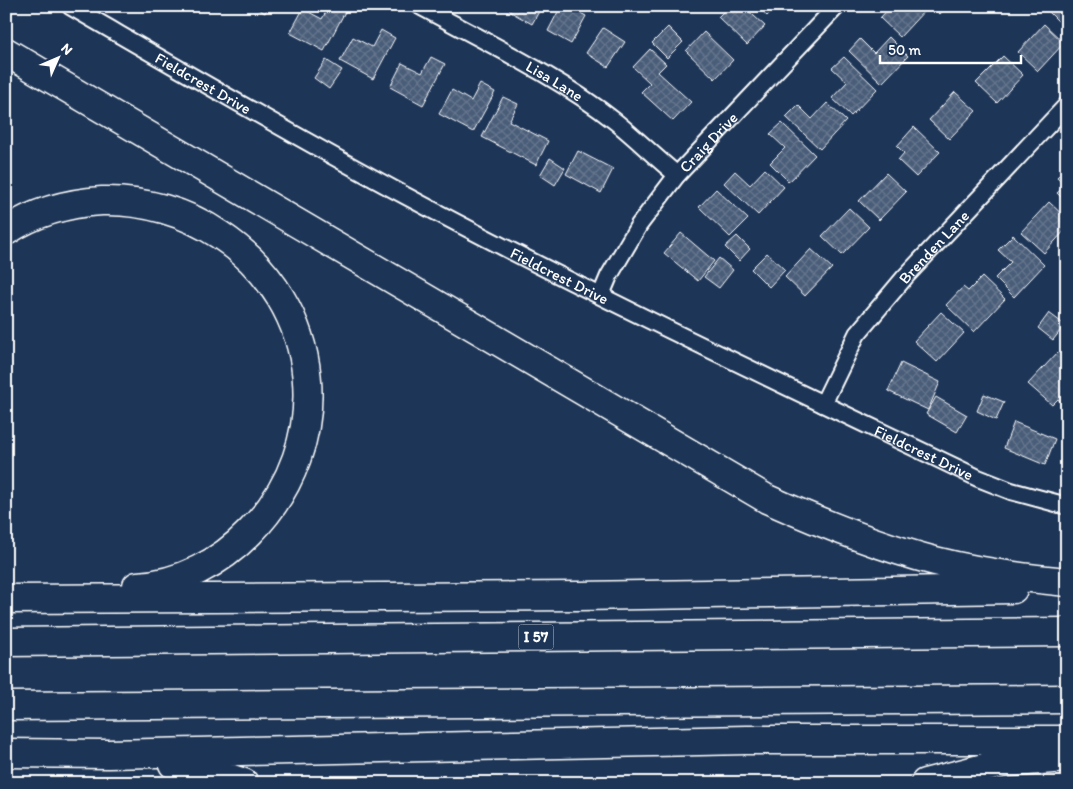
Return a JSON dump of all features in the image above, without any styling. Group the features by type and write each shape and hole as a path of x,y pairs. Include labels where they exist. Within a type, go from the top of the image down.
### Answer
{"highway":[{"path":"6,52 767,499 814,520 875,543 935,561 1022,578 1067,582"},
{"path":"6,231 42,213 74,204 96,202 135,203 162,208 191,218 229,241 250,258 266,276 282,299 292,320 301,343 307,371 308,391 305,426 292,471 273,507 241,542 218,560 202,569 165,582 141,586 70,589 44,599"},
{"path":"6,599 569,596 1067,588"},
{"name":"I 57","path":"6,642 1067,632"},
{"path":"6,706 1067,698"},
{"path":"6,753 108,754 736,740 1067,740"},
{"path":"108,754 202,769 244,783"},
{"path":"925,783 1003,763 1067,758"}],"street":[{"name":"Fieldcrest Drive","path":"70,6 309,144 601,295 978,478 1011,491 1067,506"},
{"name":"Lisa Lane","path":"420,6 548,76 616,122 677,175"},
{"name":"Craig Drive","path":"601,295 609,276 639,226 677,175 837,6"},
{"name":"Brenden Lane","path":"823,404 857,334 905,277 1067,105"}],"building":[{"path":"252,6 269,6 265,13"},
{"path":"329,6 338,6 346,10 324,51 290,33 303,9 322,19"},
{"path":"512,6 542,6 532,24 509,11"},
{"path":"561,6 568,6 586,16 571,44 548,31"},
{"path":"729,6 743,6 765,26 747,45 718,17"},
{"path":"757,6 776,6 767,16"},
{"path":"891,6 923,6 926,9 900,37 880,18"},
{"path":"931,6 947,6 940,14"},
{"path":"1043,6 1067,6 1067,20 1062,25"},
{"path":"1044,24 1064,43 1038,71 1018,52"},
{"path":"668,27 683,42 667,58 652,43"},
{"path":"603,28 625,42 608,67 586,53"},
{"path":"381,30 395,38 373,79 340,61 353,37 372,47"},
{"path":"704,32 733,60 715,79 686,51"},
{"path":"889,37 908,56 882,83 849,51 860,39 874,53"},
{"path":"650,49 666,64 658,72 691,102 673,121 641,92 650,83 633,67"},
{"path":"1003,56 1023,75 997,103 976,83"},
{"path":"431,57 445,64 423,105 390,87 402,63 422,73"},
{"path":"844,57 877,89 851,116 832,98 847,82 832,68"},
{"path":"326,60 342,70 329,89 314,78"},
{"path":"480,84 495,92 473,132 439,114 452,90 471,101"},
{"path":"955,92 976,111 949,139 929,120"},
{"path":"503,97 518,104 509,121 548,141 536,165 482,137"},
{"path":"827,103 846,121 820,149 786,117 798,105 812,119"},
{"path":"782,123 815,155 789,182 770,163 785,148 770,134"},
{"path":"914,127 940,152 916,177 898,160 904,153 897,146"},
{"path":"578,151 613,169 601,193 566,174"},
{"path":"550,158 565,168 555,185 540,175"},
{"path":"1067,167 1067,203 1057,193 1065,186 1057,177"},
{"path":"765,169 784,187 758,215 724,183 735,171 750,185"},
{"path":"886,173 906,192 879,220 859,201"},
{"path":"716,189 748,219 730,237 699,207"},
{"path":"1049,202 1067,219 1067,228 1044,253 1021,232"},
{"path":"849,208 869,227 842,255 822,236"},
{"path":"681,233 714,261 698,281 664,253"},
{"path":"1013,235 1044,265 1014,297 995,278 1011,262 998,250"},
{"path":"737,236 750,249 739,261 725,247"},
{"path":"811,249 832,268 805,296 785,277"},
{"path":"767,253 785,270 769,287 751,269"},
{"path":"719,258 733,270 719,288 704,277"},
{"path":"982,277 1005,299 974,332 946,305 963,287 968,291"},
{"path":"941,312 964,333 937,362 914,341"},
{"path":"1049,313 1065,325 1053,340 1038,328"},
{"path":"1058,352 1067,360 1067,401 1063,405 1058,399 1052,405 1028,384"},
{"path":"901,363 940,382 928,410 888,391"},
{"path":"984,394 1004,402 996,420 977,411"},
{"path":"936,397 967,415 957,432 926,414"},
{"path":"1014,422 1055,439 1045,465 1004,448"}]}
